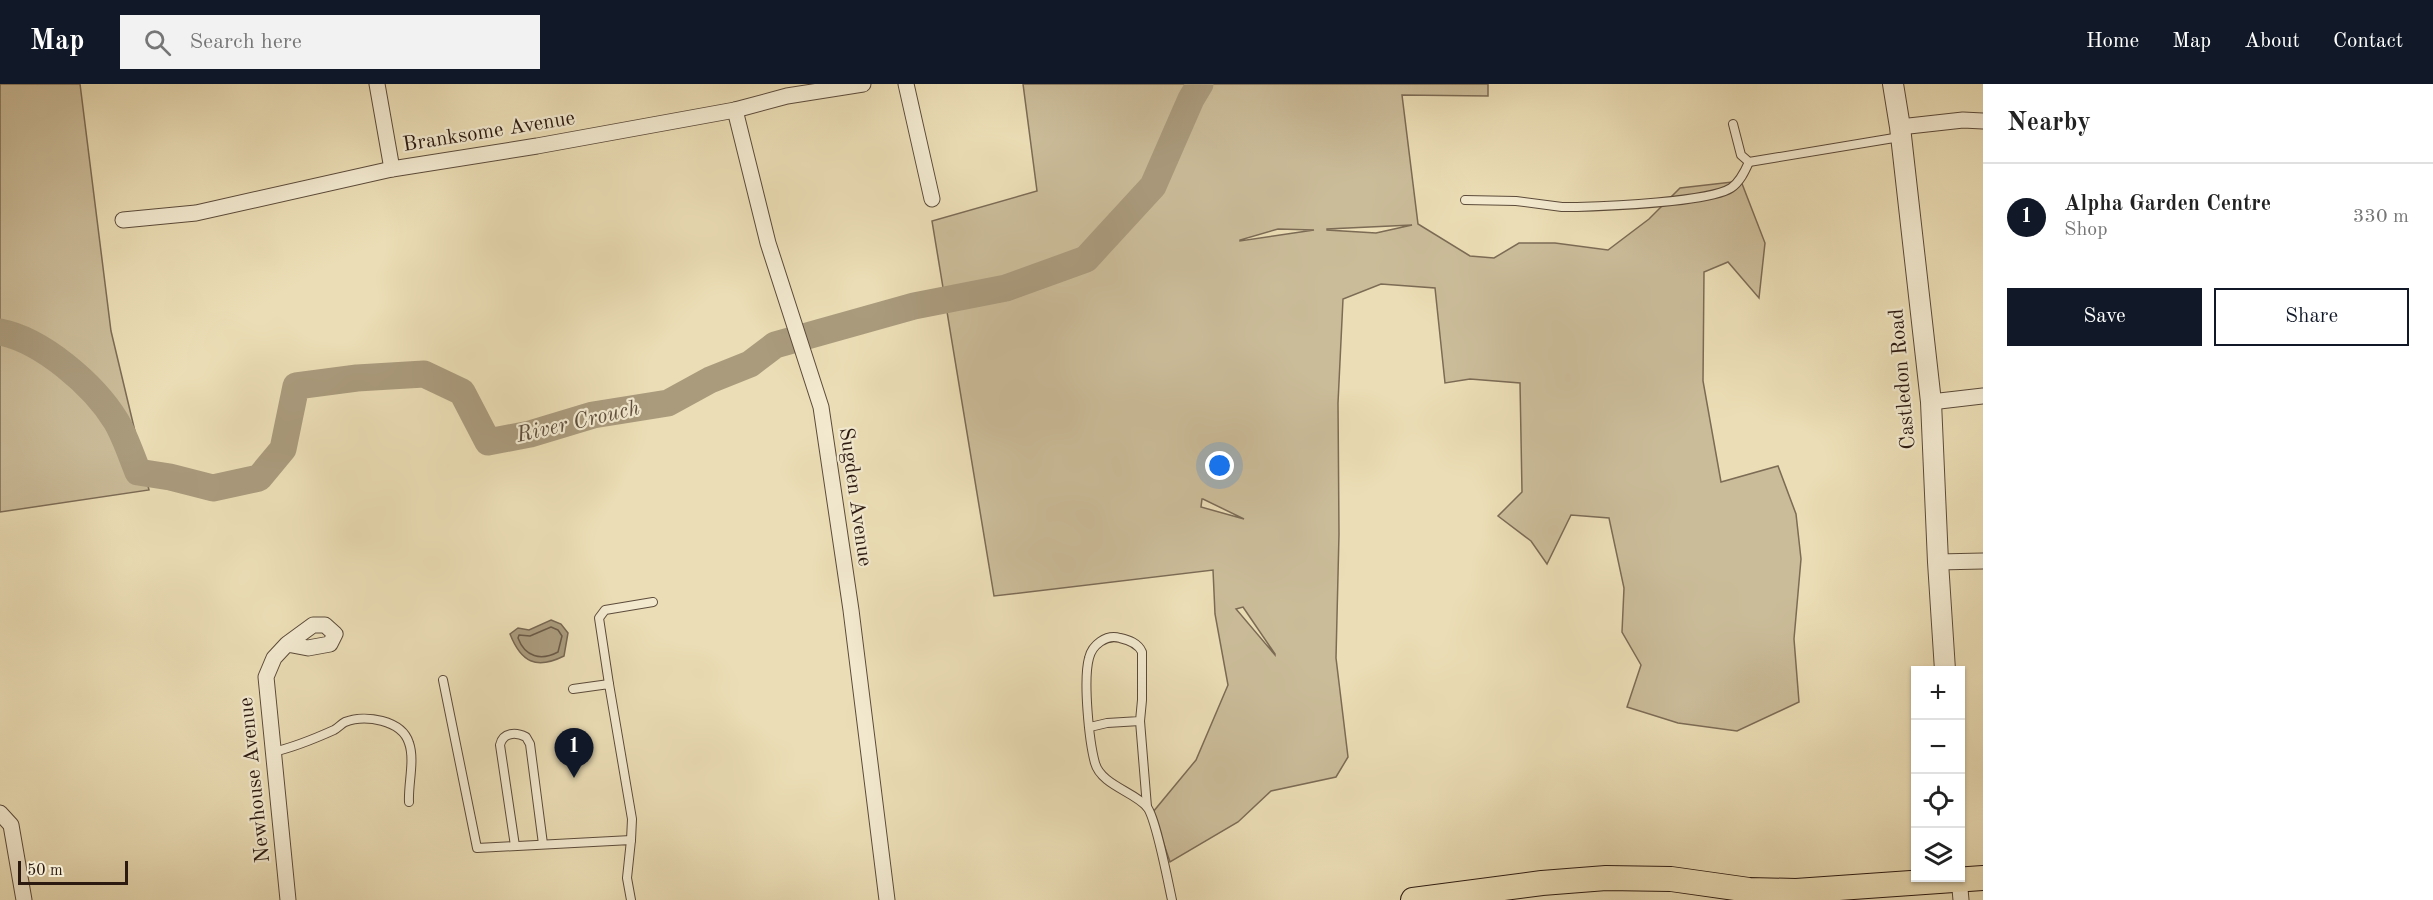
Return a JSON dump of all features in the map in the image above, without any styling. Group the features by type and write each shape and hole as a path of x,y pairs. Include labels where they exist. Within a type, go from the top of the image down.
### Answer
{"main road":[{"path":"1413,900 1542,883 1606,878 1671,879 1749,890 1796,891 1911,882"},
{"path":"1965,878 1983,878"}],"street":[{"path":"377,84 392,169"},
{"name":"Branksome Avenue","path":"123,220 196,213 392,169 537,146 735,110 787,96 863,84"},
{"path":"906,84 932,199"},
{"name":"Castledon Road","path":"1893,84 1901,132 1931,402 1945,666"},
{"name":"Sugden Avenue","path":"735,110 768,243 820,407 851,610 886,900"},
{"path":"1901,132 1963,120 1983,121"},
{"path":"1931,402 1983,396"},
{"path":"1938,562 1983,561"},
{"name":"Newhouse Avenue","path":"287,644 274,658 266,677 288,900"},
{"path":"0,813 11,825 24,900"},
{"path":"1959,882 1961,900"}],"lane":[{"path":"1733,124 1741,155 1749,162"},
{"path":"1749,162 1901,132"},
{"path":"1465,200 1516,201 1577,207 1701,197 1732,187 1743,176 1749,162"},
{"path":"631,900 627,878 632,819 599,618 605,610 653,602"},
{"path":"1147,807 1117,787 1097,769 1087,693 1089,658 1094,647 1103,639 1115,637 1130,640 1140,647 1142,652 1140,721 1147,807 1172,900"},
{"path":"443,680 477,848 631,840"},
{"path":"573,688 609,684"},
{"path":"273,752 302,744 346,722 376,719 390,723 401,730 409,741 411,754 409,802"},
{"path":"1090,728 1107,723 1140,721"},
{"path":"515,846 500,754 501,739 515,734 526,737 530,744 543,844"}],"shaded area":[{"path":"0,84 80,84 111,331 149,490 0,512"},
{"path":"1023,84 1488,84 1488,96 1402,95 1418,224 1470,256 1494,258 1519,243 1555,243 1608,250 1649,219 1680,188 1741,181 1765,243 1759,298 1728,262 1704,272 1703,381 1721,482 1778,466 1796,514 1801,559 1794,639 1799,702 1737,731 1678,723 1627,707 1641,665 1622,632 1624,588 1609,518 1571,515 1547,564 1531,541 1498,516 1522,492 1520,383 1470,379 1445,383 1435,288 1381,284 1343,299 1338,403 1339,534 1336,658 1348,757 1336,777 1271,791 1238,822 1170,862 1153,812 1196,760 1228,685 1215,614 1213,570 994,596 932,221 1037,191","holes":["1412,225 1376,233 1327,229","1278,229 1314,230 1240,241","1203,499 1244,519 1201,507","1243,607 1275,655 1236,609"]}],"water":[{"path":"551,620 561,624 568,633 564,656 545,662 531,661 519,651 510,634 518,628 529,630"}],"waterway":[{"name":"River Crouch","path":"0,332 33,344 81,379 116,421 138,472 213,488 259,478 283,449 296,386 357,378 424,374 462,392 488,442 530,434 593,415 668,403 710,380 750,364 775,345 914,306 1006,288 1086,259 1153,186 1191,99 1200,84"}],"place":[{"name":"Alpha Garden Centre","path":"574,778"}]}
